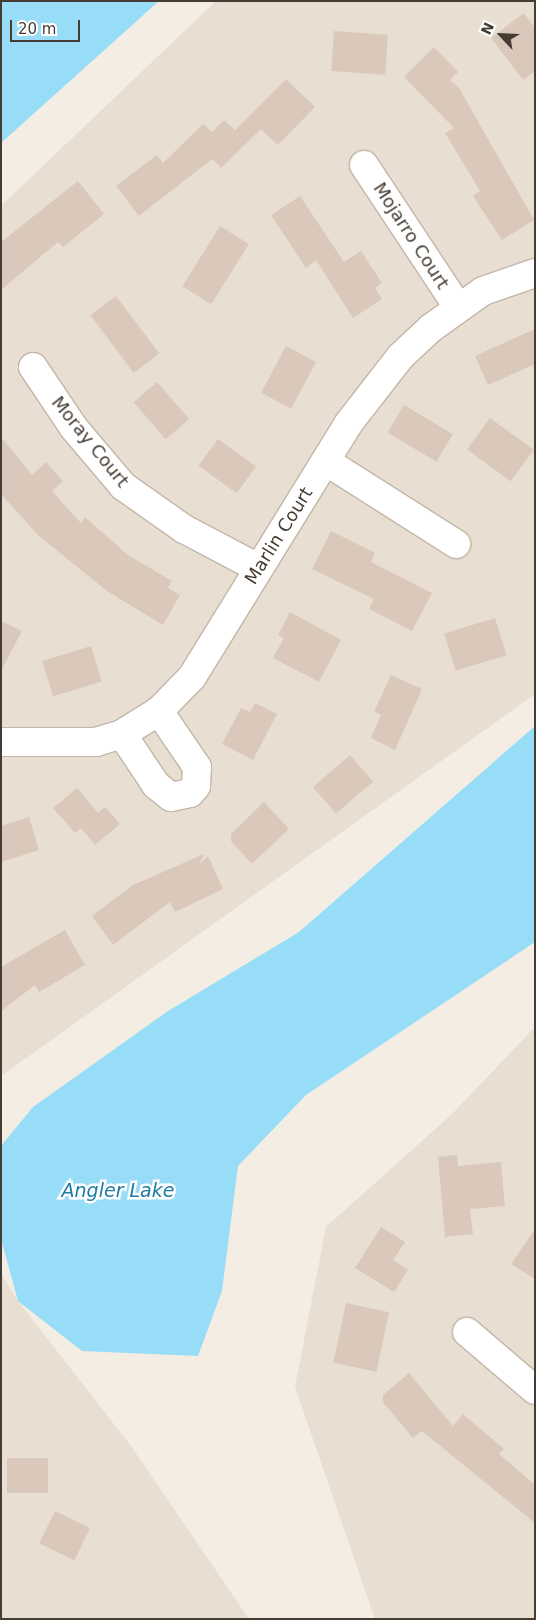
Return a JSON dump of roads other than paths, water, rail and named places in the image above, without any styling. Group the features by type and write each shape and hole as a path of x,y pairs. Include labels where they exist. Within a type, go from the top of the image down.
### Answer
{"street":[{"name":"Mojarro Court","path":"364,165 458,307"},
{"name":"Marlin Court","path":"1,742 74,744 122,734 159,711 192,676 368,394 401,356 458,307 483,292 535,273"},
{"name":"Moray Court","path":"33,367 74,428 123,486 184,529 258,568"},
{"path":"327,462 456,544"},
{"path":"122,734 156,785 171,797 190,793 196,786 197,766 159,711"},
{"path":"467,1332 535,1390"}],"water":[{"path":"1,1 159,1 1,143"},
{"name":"Angler Lake","path":"535,726 535,942 306,1095 238,1166 222,1291 198,1356 82,1351 18,1301 1,1239 1,1146 33,1107 168,1011 299,932"}]}
